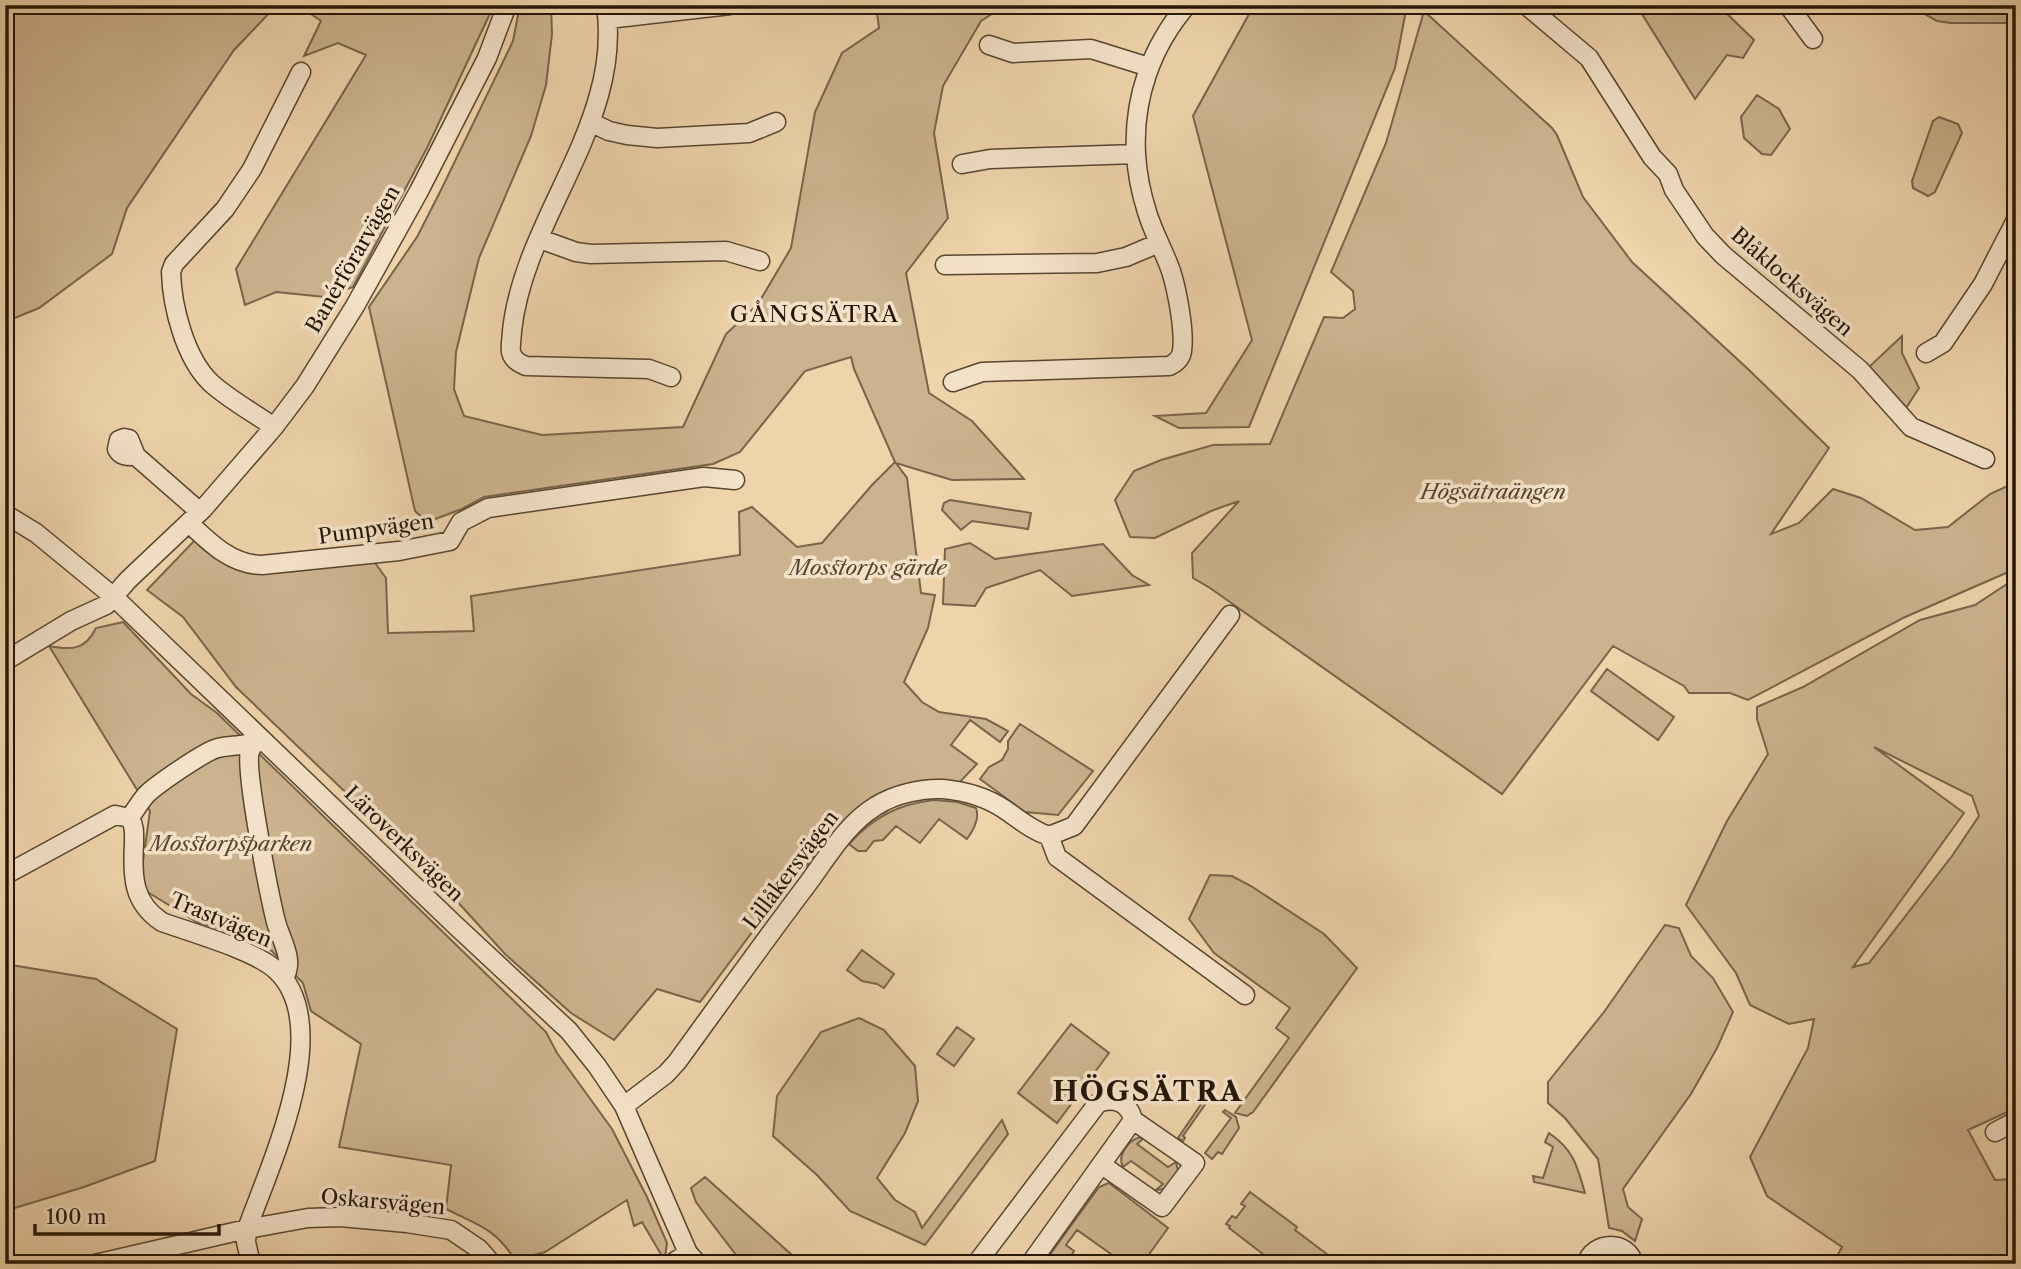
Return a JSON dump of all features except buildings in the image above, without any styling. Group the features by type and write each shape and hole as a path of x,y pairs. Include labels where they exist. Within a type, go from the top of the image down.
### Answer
{"street":[{"name":"Banérförarvägen","path":"5,661 71,621 106,605 195,517 274,428 305,386 355,306 413,202 487,58 507,5"},
{"path":"671,377 649,369 526,366 515,360 510,349 514,315 529,265 590,122 605,66 607,12 730,5"},
{"path":"953,382 982,372 1174,364 1182,350 1178,300 1171,270 1147,212 1136,154 1139,105 1149,67 1174,20 1187,5"},
{"name":"Blåklocksvägen","path":"1526,5 1589,58 1652,157 1668,174 1674,190 1705,236 1723,255 1860,370 1911,427 1985,459"},
{"path":"1788,5 1813,39"},
{"path":"989,45 1013,53 1091,48 1149,67"},
{"path":"274,428 212,383 197,364 183,338 171,272 174,264 225,209 252,169 301,72"},
{"path":"590,122 627,135 657,138 749,133 776,122"},
{"path":"962,164 990,159 1136,154"},
{"path":"1926,353 1943,343 1983,284 2016,220"},
{"path":"540,239 591,254 726,251 760,261"},
{"path":"945,265 1097,263 1126,257 1159,243"},
{"path":"136,457 195,517"},
{"name":"Pumpvägen","path":"195,517 218,549 244,564 262,565 399,551 450,541 461,522 488,508 704,477 735,480"},
{"name":"Läroverksvägen","path":"5,514 36,533 114,597 569,1031 624,1106 656,1184 693,1258"},
{"path":"1049,836 1074,826 1230,615"},
{"path":"5,875 115,815 130,818 154,788 205,754 217,748 248,746 260,738"},
{"path":"260,738 250,751 251,786 276,922 287,953 288,971 284,978"},
{"name":"Lillåkersvägen","path":"624,1106 666,1074 677,1062 857,821 877,805 919,790 940,789 965,793 1003,808 1033,831 1049,836 1057,857 1245,995"},
{"name":"Trastvägen","path":"130,818 135,826 132,865 134,887 151,915 162,922 258,957 284,978 297,1011 301,1056 288,1112 247,1228 246,1242 251,1264"},
{"path":"976,1264 1098,1103 1107,1099 1122,1103 1131,1111 1133,1119 1195,1163 1162,1207 1102,1165"},
{"path":"1030,1264 1133,1119"},
{"path":"1995,1132 2016,1121"},
{"name":"Oskarsvägen","path":"95,1264 247,1228 308,1218 340,1217 451,1230 479,1248 492,1264"},
{"path":"1586,1264 1591,1252 1604,1246 1615,1246 1632,1257 1634,1264"},
{"path":"671,1264 693,1258"}],"green space":[{"path":"5,5 277,5 234,50 127,208 112,254 39,308 5,322"},
{"path":"298,5 494,5 427,148 353,287 325,297 276,292 245,305 236,269 366,55 338,43 304,56 321,21"},
{"name":"Mosstorps gärde","path":"520,5 551,5 552,34 546,85 531,136 479,258 456,352 454,389 464,416 542,435 683,427 726,334 758,304 791,248 815,112 842,53 879,28 876,5 1006,5 981,21 943,86 934,133 948,218 906,273 929,393 972,421 1024,479 952,480 896,463 907,478 921,593 935,595 928,628 904,682 922,702 939,712 986,719 1008,731 1000,742 970,720 951,745 977,764 958,784 945,782 842,825 773,904 700,1002 657,989 614,1040 571,1013 505,954 444,887 236,687 183,617 147,590 195,540 229,564 252,572 305,570 373,560 386,578 388,633 474,631 471,596 740,555 739,512 752,507 797,547 822,543 895,462 851,357 805,371 740,452 713,464 484,497 462,509 427,522 415,511 369,307 417,237 441,190 513,41"},
{"path":"1234,5 1407,5 1395,68 1249,427 1179,428 1155,416 1206,413 1252,340 1193,116 1249,14"},
{"path":"1650,5 1718,5 1754,40 1743,58 1727,55 1695,99 1642,14"},
{"path":"1909,5 2016,5 2016,23 1937,21"},
{"name":"Högsätraängen","path":"1424,11 1552,128 1583,197 1632,262 1829,448 1771,534 1799,523 1833,489 1861,498 1915,530 1948,527 1990,494 2016,482 2016,566 2006,573 1903,618 1748,700 1730,693 1689,693 1684,686 1613,646 1502,794 1193,578 1192,553 1239,501 1211,511 1155,538 1130,537 1115,500 1134,471 1213,445 1270,444 1324,317 1343,318 1355,309 1353,291 1331,272 1386,143"},
{"path":"1757,95 1779,109 1790,129 1771,155 1762,154 1744,138 1741,117"},
{"path":"1939,117 1958,124 1962,133 1935,192 1928,196 1913,188 1912,181 1933,121"},
{"path":"1902,336 1902,353 1919,388 1906,408 1869,367"},
{"path":"950,500 1031,513 1028,529 972,521 961,530 942,510 944,503"},
{"path":"970,543 995,559 1103,544 1132,575 1149,585 1072,596 1040,570 986,588 975,606 943,604 945,549"},
{"path":"2016,578 2016,1108 1968,1130 1995,1180 2016,1179 2016,1264 1833,1264 1842,1247 1767,1196 1750,1157 1808,1048 1814,1019 1789,1024 1750,1005 1736,973 1686,905 1727,821 1768,754 1757,719 1757,707 1803,687 1920,620 1975,605","holes":["1874,747 1972,796 1979,816 1952,856 1869,963 1853,967 1964,813"]},
{"name":"Mosstorpsparken","path":"123,622 191,694 217,713 546,1032 557,1053 612,1129 667,1243 665,1257 654,1264 653,1261 662,1256 642,1222 634,1226 627,1200 545,1252 515,1260 493,1234 446,1209 451,1165 339,1147 361,1044 311,1011 303,983 272,951 234,933 197,922 144,890 142,868 150,811 49,646 76,647 87,641 96,628"},
{"path":"1607,669 1674,717 1658,740 1591,691"},
{"path":"1020,724 1093,771 1058,815 1025,812 980,779 989,767 1002,760 1008,749 1008,741"},
{"path":"934,800 957,802 976,808 974,829 967,839 939,819 920,843 896,826 883,840 874,841 866,851 858,851 849,844 867,827 887,814 909,805"},
{"path":"1210,875 1232,876 1251,886 1324,934 1357,968 1253,1112 1247,1116 1235,1113 1289,1038 1276,1028 1290,1008 1214,953 1189,919"},
{"path":"1665,925 1679,928 1691,956 1713,978 1733,1012 1717,1048 1691,1094 1623,1189 1628,1207 1642,1219 1635,1241 1622,1231 1609,1228 1598,1159 1565,1118 1548,1103 1548,1082 1604,1012"},
{"path":"862,950 894,974 884,988 862,981 847,970"},
{"path":"5,964 96,979 177,1029 155,1161 84,1187 5,1211"},
{"path":"859,1018 884,1030 915,1066 918,1101 905,1133 877,1178 895,1200 915,1212 922,1228 1002,1120 1008,1134 925,1245 850,1211 817,1175 773,1136 777,1096 821,1032"},
{"path":"1071,1024 1109,1053 1057,1123 1018,1093"},
{"path":"957,1027 974,1039 954,1066 937,1054"},
{"path":"1206,1097 1209,1099 1183,1136 1183,1141 1178,1138"},
{"path":"1225,1110 1236,1117 1239,1128 1222,1154 1218,1152 1212,1159 1205,1153 1231,1118 1223,1112"},
{"path":"1549,1133 1569,1152 1585,1193 1534,1182 1533,1176 1543,1178 1553,1147 1545,1142"},
{"path":"1144,1138 1137,1144 1168,1167 1176,1162 1178,1171 1165,1189 1156,1190 1163,1184 1131,1161 1123,1167 1121,1158 1125,1149 1132,1141"},
{"path":"705,1177 802,1264 743,1264 696,1202 691,1188"},
{"path":"1109,1183 1168,1228 1142,1264 1125,1264 1077,1230 1066,1245 1074,1251 1067,1263 1055,1262 1049,1256 1099,1187"},
{"path":"1250,1192 1340,1264 1270,1263 1272,1261 1226,1224 1232,1216 1236,1218 1245,1206 1241,1204"}],"district":[{"name":"GÅNGSÄTRA","path":"815,314"},
{"name":"HÖGSÄTRA","path":"1148,1091"}]}
